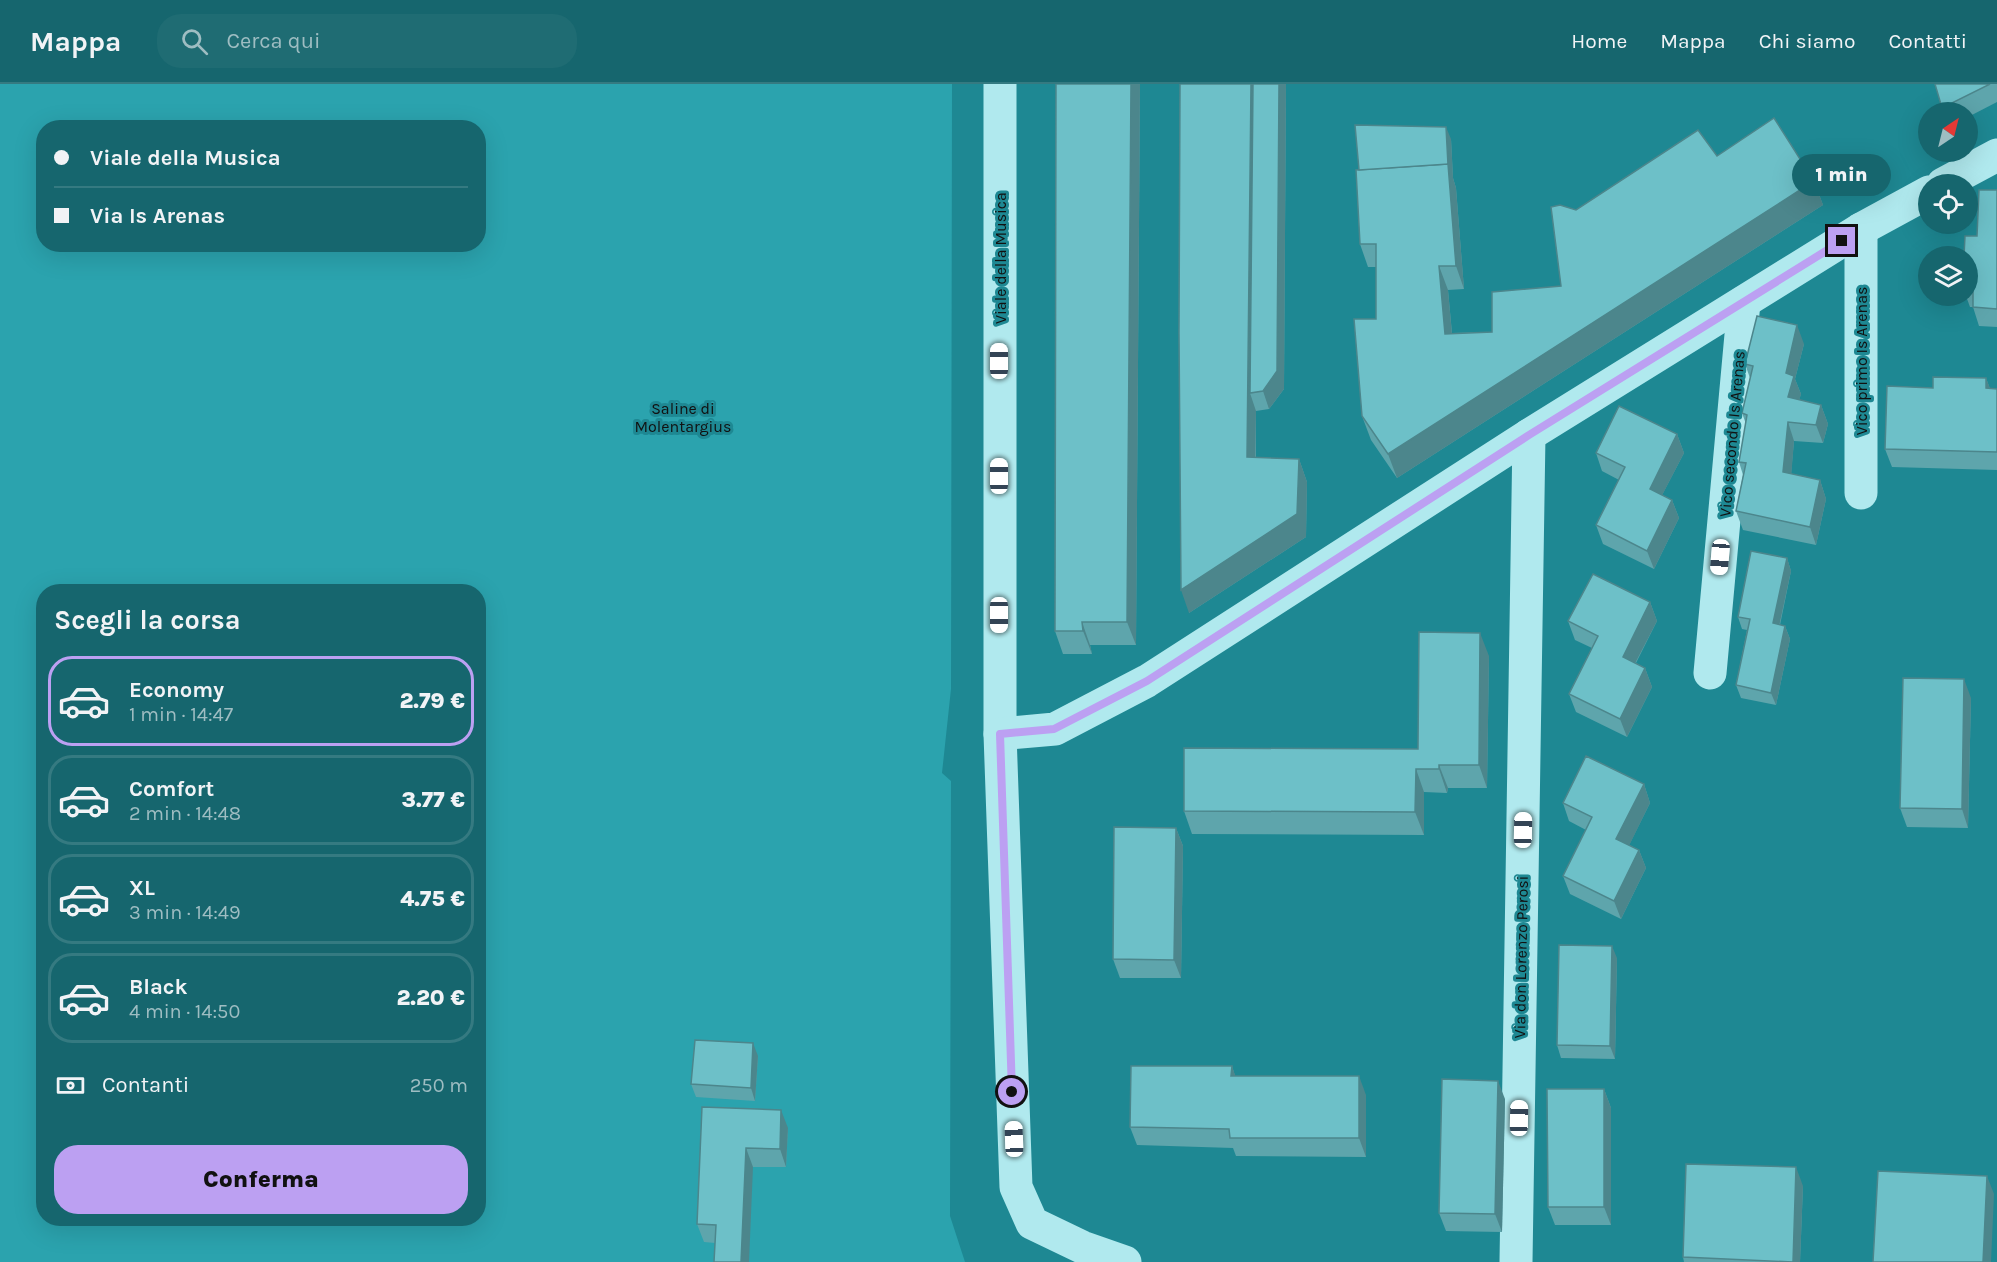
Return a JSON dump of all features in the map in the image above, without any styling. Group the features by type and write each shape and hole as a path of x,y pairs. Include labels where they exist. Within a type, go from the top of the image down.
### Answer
{"street":[{"name":"Viale della Musica","path":"1000,84 1000,734 1016,1187 1032,1223 1082,1247 1125,1262"},
{"path":"1962,174 1997,155"},
{"path":"1000,734 1054,729 1147,681 1529,435 1861,229 1918,198"},
{"name":"Vico primo Is Arenas","path":"1861,229 1861,493"},
{"name":"Vico secondo Is Arenas","path":"1710,673 1744,302"},
{"name":"Via don Lorenzo Perosi","path":"1516,1262 1529,435"}],"green space":[{"name":"Saline di Molentargius","path":"0,84 952,84 951,689 942,773 951,781 950,1216 965,1262 0,1262"}],"building":[{"path":"1056,84 1131,84 1127,622 1082,622 1083,631 1055,631"},
{"path":"1180,84 1251,84 1247,457 1299,459 1297,514 1181,590 1179,333"},
{"path":"1253,84 1279,84 1277,371 1263,391 1250,393"},
{"path":"1935,84 1990,84 1954,102 1940,102"},
{"path":"1774,118 1814,181 1388,454 1362,416 1354,319 1376,319 1376,244 1360,244 1356,170 1448,164 1456,266 1439,266 1445,334 1492,332 1492,292 1561,286 1551,207 1560,205 1576,210 1698,130 1717,156"},
{"path":"1355,125 1446,127 1448,164 1359,170"},
{"path":"1979,190 1997,190 1997,309 1973,307 1978,306 1978,246 1964,246 1965,236 1977,236"},
{"path":"1757,316 1797,325 1786,373 1794,376 1788,397 1821,405 1816,425 1788,422 1783,472 1820,480 1810,527 1736,511 1746,463 1739,462 1747,415 1742,413 1753,366 1745,364"},
{"path":"1933,377 1986,378 1986,388 1997,389 1997,452 1885,449 1887,386 1933,388"},
{"path":"1619,406 1677,434 1650,489 1672,500 1647,551 1596,525 1625,467 1596,453"},
{"path":"1751,551 1787,558 1773,623 1785,626 1771,693 1736,685 1750,619 1738,617"},
{"path":"1593,574 1650,602 1623,657 1645,668 1620,719 1569,694 1598,636 1568,621"},
{"path":"1419,632 1480,633 1479,765 1439,765 1439,769 1416,769 1415,812 1184,811 1184,748 1418,749"},
{"path":"1903,678 1964,679 1962,809 1900,808"},
{"path":"1586,756 1644,784 1616,839 1639,850 1614,901 1563,876 1592,817 1563,803"},
{"path":"1114,827 1176,828 1174,960 1113,959"},
{"path":"1559,945 1612,946 1610,1046 1557,1045"},
{"path":"695,1040 753,1043 751,1088 691,1084"},
{"path":"1131,1066 1232,1066 1231,1076 1359,1076 1359,1138 1230,1138 1229,1129 1130,1127"},
{"path":"1442,1079 1498,1081 1495,1214 1439,1213"},
{"path":"1547,1089 1604,1089 1604,1207 1548,1207"},
{"path":"702,1107 781,1110 780,1149 746,1148 741,1262 714,1262 716,1225 697,1224"},
{"path":"1686,1164 1796,1167 1793,1262 1683,1257"},
{"path":"1878,1171 1987,1176 1983,1262 1873,1262"}],"route":[{"path":"1012,1092 1000,734 1054,729 1147,681 1529,435 1842,241"}]}
